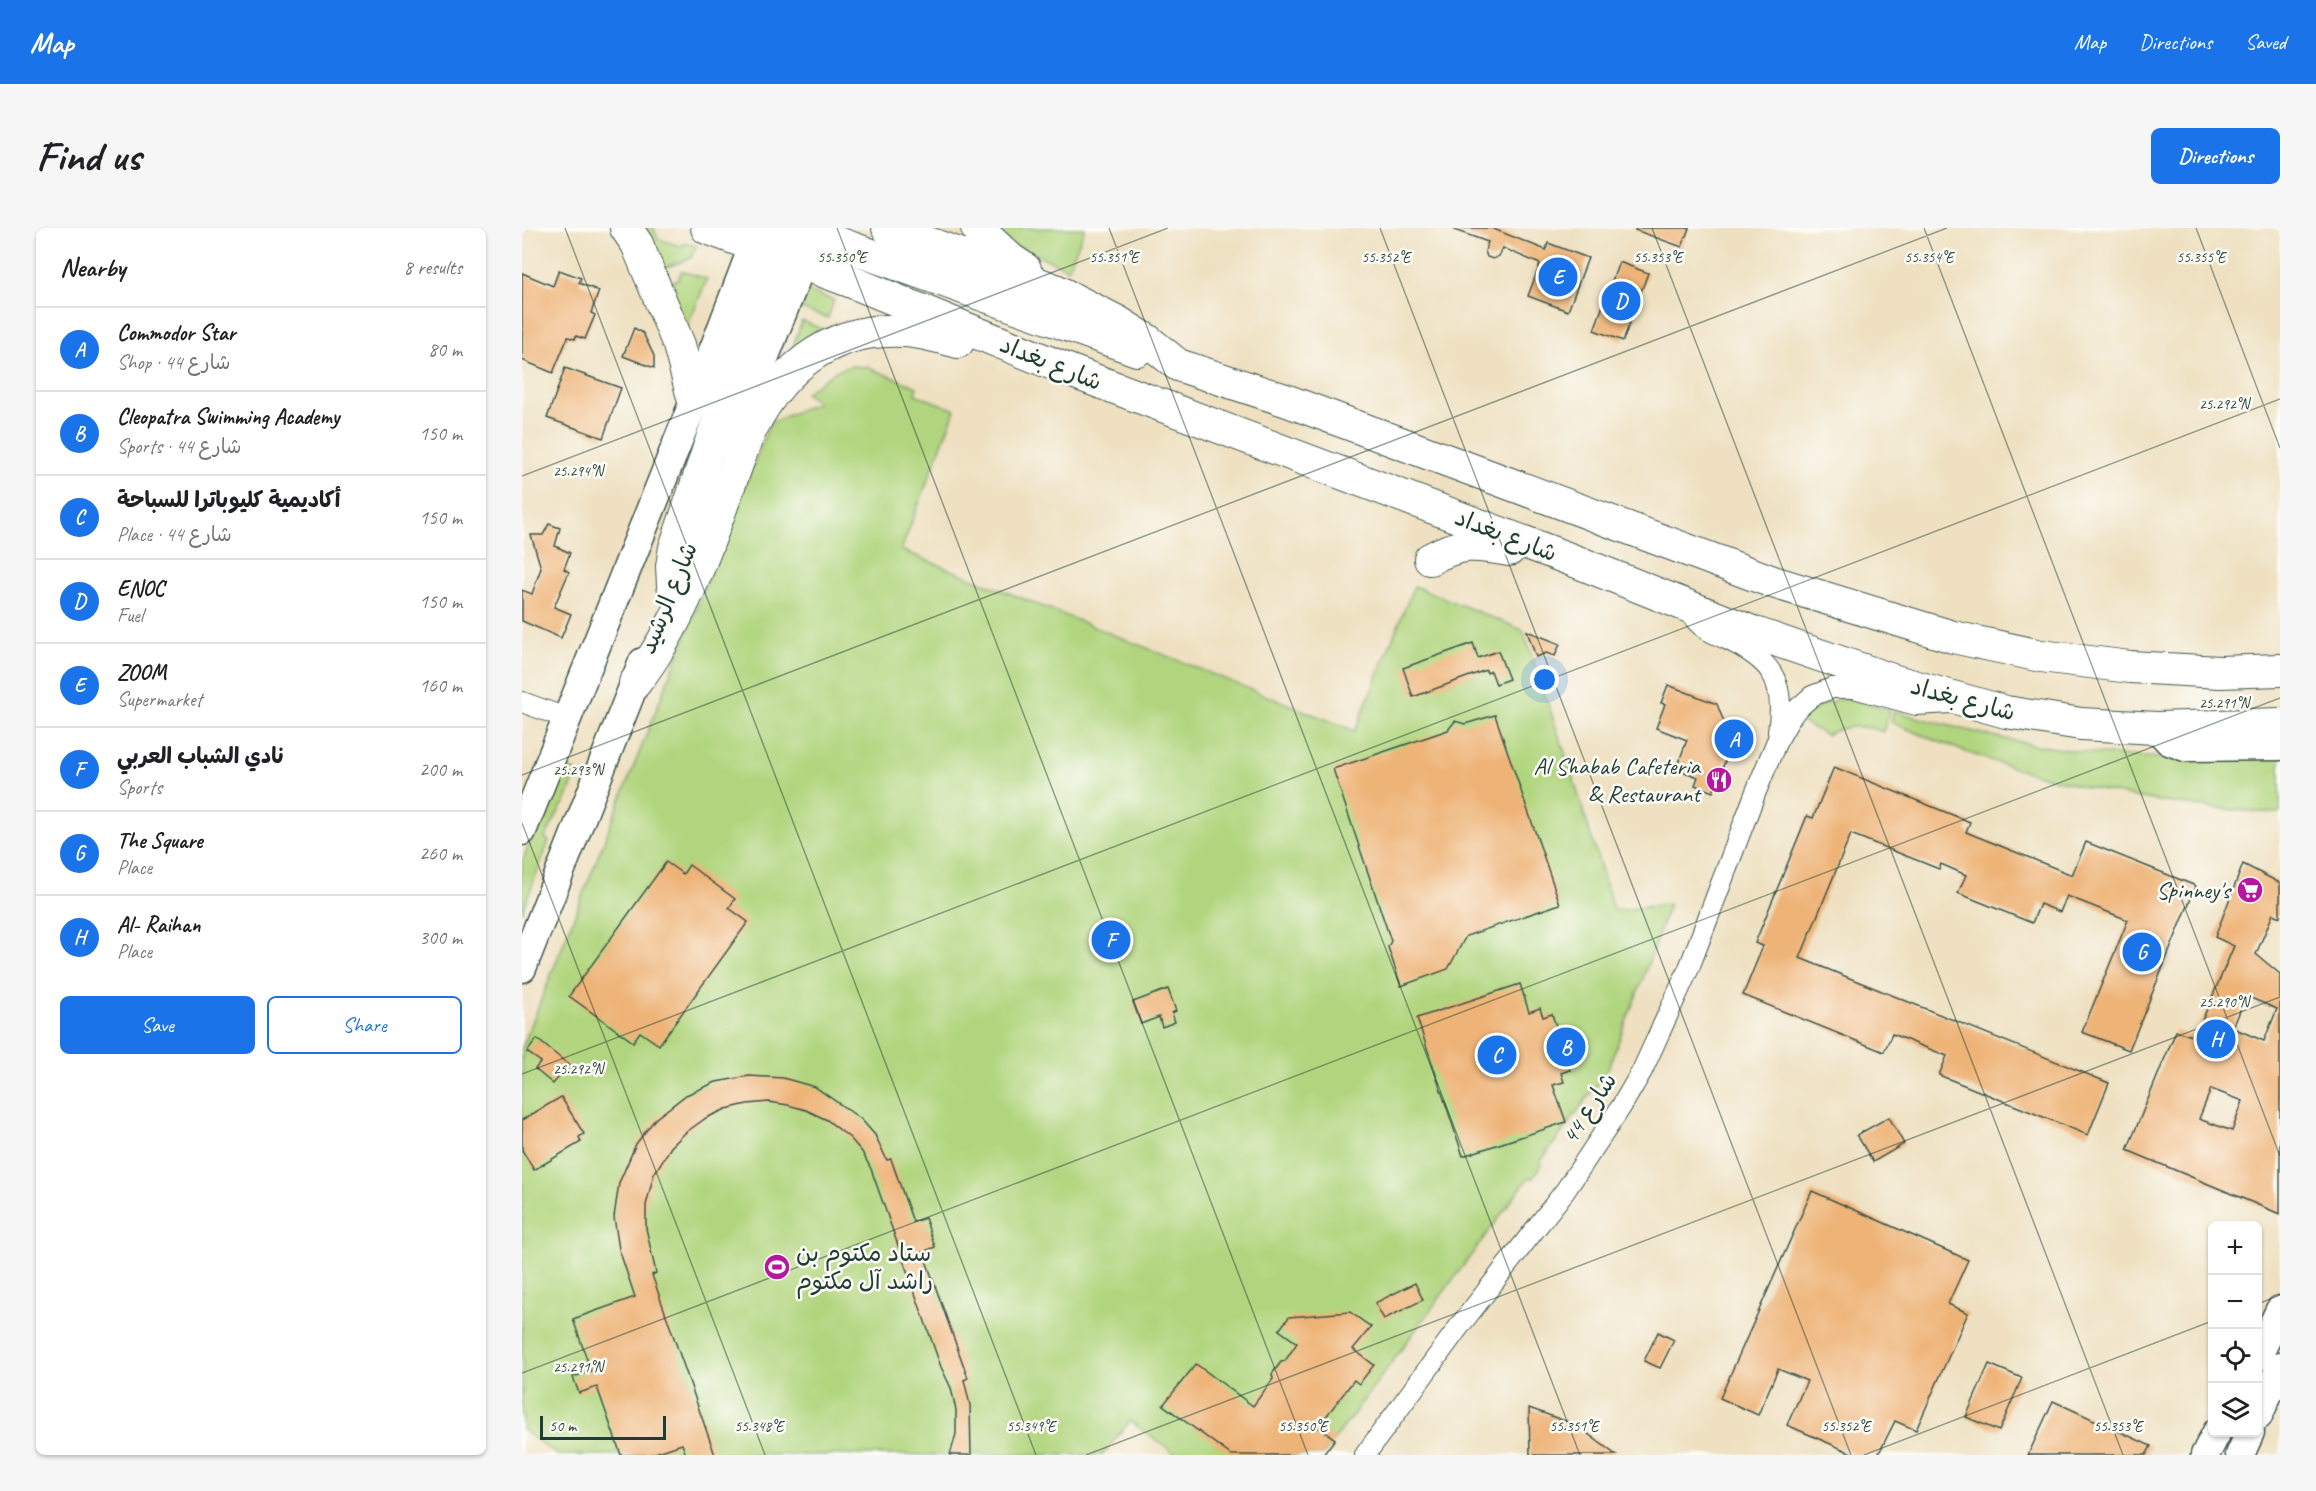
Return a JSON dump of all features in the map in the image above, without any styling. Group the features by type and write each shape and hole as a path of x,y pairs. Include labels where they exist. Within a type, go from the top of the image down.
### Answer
{"main road":[{"path":"626,228 637,244 679,345 694,401"},
{"path":"707,228 788,239 1178,365"},
{"name":"شارع بغداد","path":"888,228 1055,290 1118,322 1147,340 1178,365 1285,400 1773,582 1953,637 2041,656 2130,667 2220,672 2280,670"},
{"path":"977,228 1010,259 1055,290"},
{"path":"673,585 672,566 675,548 788,239"},
{"name":"شارع الرشيد","path":"522,831 694,401 788,239"},
{"name":"شارع بغداد","path":"788,239 847,280 1072,372 1823,657 1962,701 2007,712 2081,724 2157,728 2280,724"},
{"path":"634,683 653,659 683,606 757,414 773,390 792,370 815,353 848,338 877,332 902,331 927,333 1072,372"},
{"path":"1430,559 1449,548 1471,544 1580,563"},
{"name":"شارع الرشيد","path":"522,968 673,585"},
{"path":"2157,728 2169,741 2185,747 2280,746"},
{"path":"2262,1348 2280,1310"},
{"path":"2262,1407 2280,1367"},
{"path":"2205,1455 2214,1437"},
{"path":"2240,1455 2248,1437"}],"street":[{"name":"شارع 44","path":"1687,606 1694,620 1705,630 1753,653 1768,668 1781,698 1776,743"},
{"name":"شارع 44","path":"1365,1455 1461,1324 1565,1191 1627,1098 1656,1045 1689,968 1776,743 1803,702 1832,688 1854,688 1916,705 1962,701"},
{"path":"522,702 566,718"}],"green space":[{"path":"644,228 654,228 658,239 680,246 687,243 696,246 691,258 661,269"},
{"path":"992,228 1085,228 1068,269 1011,243"},
{"path":"681,271 707,279 687,327 668,283 679,279"},
{"path":"807,291 834,300 828,318 801,309"},
{"path":"802,321 827,331 790,354"},
{"path":"851,366 867,367 917,387 915,394 955,410 901,550 1355,731 1414,586 1523,630 1572,774 1614,911 1669,904 1607,1071 1540,1162 1542,1164 1532,1179 1529,1177 1323,1455 1177,1455 1130,1421 1102,1455 557,1455 522,1429 522,1048 770,423 818,402 805,393 836,371"},
{"path":"1842,699 1862,701 1890,710 1883,732 1854,727 1840,729 1826,735 1799,721 1822,704"},
{"path":"1894,711 1997,737 2101,754 2191,758 2280,756 2280,813 2180,804 2081,786 1985,759 1938,741 1891,722"},
{"path":"560,765 577,772 564,805 545,838 549,841 522,912 522,862"}],"building":[{"path":"1454,228 1491,228 1546,250 1548,243 1588,258 1568,311 1528,296 1540,264 1503,248 1499,256 1493,259 1487,257 1485,251 1488,242 1454,230"},
{"path":"1635,228 1689,228 1682,247 1635,230"},
{"path":"1619,262 1648,273 1623,341 1594,330"},
{"path":"559,270 581,278 579,283 599,291 591,313 595,315 585,339 576,336 575,339 568,337 553,373 522,360 522,273 553,286"},
{"path":"634,328 643,333 654,356 654,368 623,356"},
{"path":"565,368 621,388 603,438 547,418"},
{"path":"549,524 560,528 555,546 570,553 564,569 569,572 554,607 571,614 561,638 522,621 522,590 532,594 541,568 531,535 543,535"},
{"path":"1527,631 1560,644 1555,656 1546,653 1536,657"},
{"path":"1473,643 1478,658 1498,651 1509,679 1496,684 1491,671 1487,673 1486,670 1413,697 1403,668"},
{"path":"1668,685 1717,704 1732,743 1713,792 1695,785 1698,777 1676,769 1687,740 1656,728 1665,704 1661,703"},
{"path":"1495,715 1560,904 1466,936 1448,969 1401,986 1388,947 1391,941 1333,769 1448,730 1455,721 1465,724"},
{"path":"1834,767 1970,822 1966,832 2072,875 2086,842 2196,886 2129,1050 2082,1032 2128,920 2067,896 2060,912 2040,904 2032,923 1958,893 1966,875 1941,864 1939,869 1851,834 1800,958 2109,1083 2088,1135 1939,1075 1947,1056 1892,1034 1884,1052 1743,995 1763,946 1755,943 1807,816 1813,818"},
{"path":"666,862 683,874 689,865 735,899 729,908 748,922 659,1045 640,1032 633,1042 569,996"},
{"path":"2243,864 2280,883 2280,917 2273,914 2256,954 2280,974 2280,1214 2127,1150 2176,1031 2195,1037 2234,946 2215,937","holes":["2246,996 2277,1009 2264,1041 2233,1028","2211,1089 2243,1101 2232,1131 2199,1119"]},
{"path":"1520,984 1529,1012 1540,1008 1543,1017 1552,1014 1570,1070 1561,1073 1564,1082 1553,1085 1566,1122 1463,1156 1417,1018"},
{"path":"1168,989 1176,1011 1172,1013 1175,1022 1162,1027 1159,1017 1141,1024 1133,1002"},
{"path":"537,1039 569,1065 553,1084 535,1069 541,1062 527,1052"},
{"path":"749,1076 783,1078 815,1087 861,1119 875,1135 887,1160 891,1159 913,1222 925,1218 935,1247 923,1252 968,1378 964,1380 970,1405 971,1455 950,1455 956,1434 956,1410 951,1388 941,1367 871,1169 862,1152 850,1138 827,1120 788,1105 769,1102 747,1104 726,1109 706,1118 685,1133 671,1147 654,1174 646,1205 646,1228 656,1273 652,1275 715,1455 686,1455 682,1444 649,1455 621,1455 597,1387 579,1393 573,1377 591,1371 573,1319 635,1297 619,1249 614,1217 619,1183 636,1144 655,1119 686,1095 716,1082"},
{"path":"561,1097 584,1134 579,1137 581,1142 534,1170 522,1150 522,1120"},
{"path":"1889,1117 1904,1144 1873,1162 1857,1135"},
{"path":"1812,1191 1968,1260 1948,1304 1968,1313 1916,1430 1895,1421 1878,1455 1856,1455 1787,1425 1807,1381 1778,1369 1758,1415 1720,1398"},
{"path":"1415,1283 1423,1300 1384,1319 1375,1303"},
{"path":"1350,1312 1371,1327 1353,1349 1374,1365 1359,1384 1354,1380 1318,1427 1335,1439 1323,1455 1231,1455 1163,1405 1196,1364 1253,1406 1273,1379 1272,1374 1281,1362 1285,1361 1297,1343 1279,1330 1289,1317"},
{"path":"1658,1332 1674,1340 1660,1368 1644,1361"},
{"path":"1989,1364 2022,1378 1999,1431 1966,1417"},
{"path":"2053,1401 2151,1446 2146,1455 2028,1455"},
{"path":"1529,1408 1576,1425 1616,1455 1530,1455"}],"place":[{"name":"ZOOM","path":"1558,277"},
{"name":"ENOC","path":"1621,301"},
{"name":"Commodor Star","path":"1734,739"},
{"name":"Al Shabab Cafeteria & Restaurant","path":"1719,780"},
{"name":"Spinney's","path":"2250,890"},
{"name":"نادي الشباب العربي","path":"1111,940"},
{"name":"The Square","path":"2142,952"},
{"name":"Al- Raihan","path":"2216,1039"},
{"name":"Cleopatra Swimming Academy","path":"1566,1047"},
{"name":"أكاديمية كليوباترا للسباحة","path":"1497,1055"},
{"name":"ستاد مكتوم بن راشد آل مكتوم","path":"777,1267"}]}
